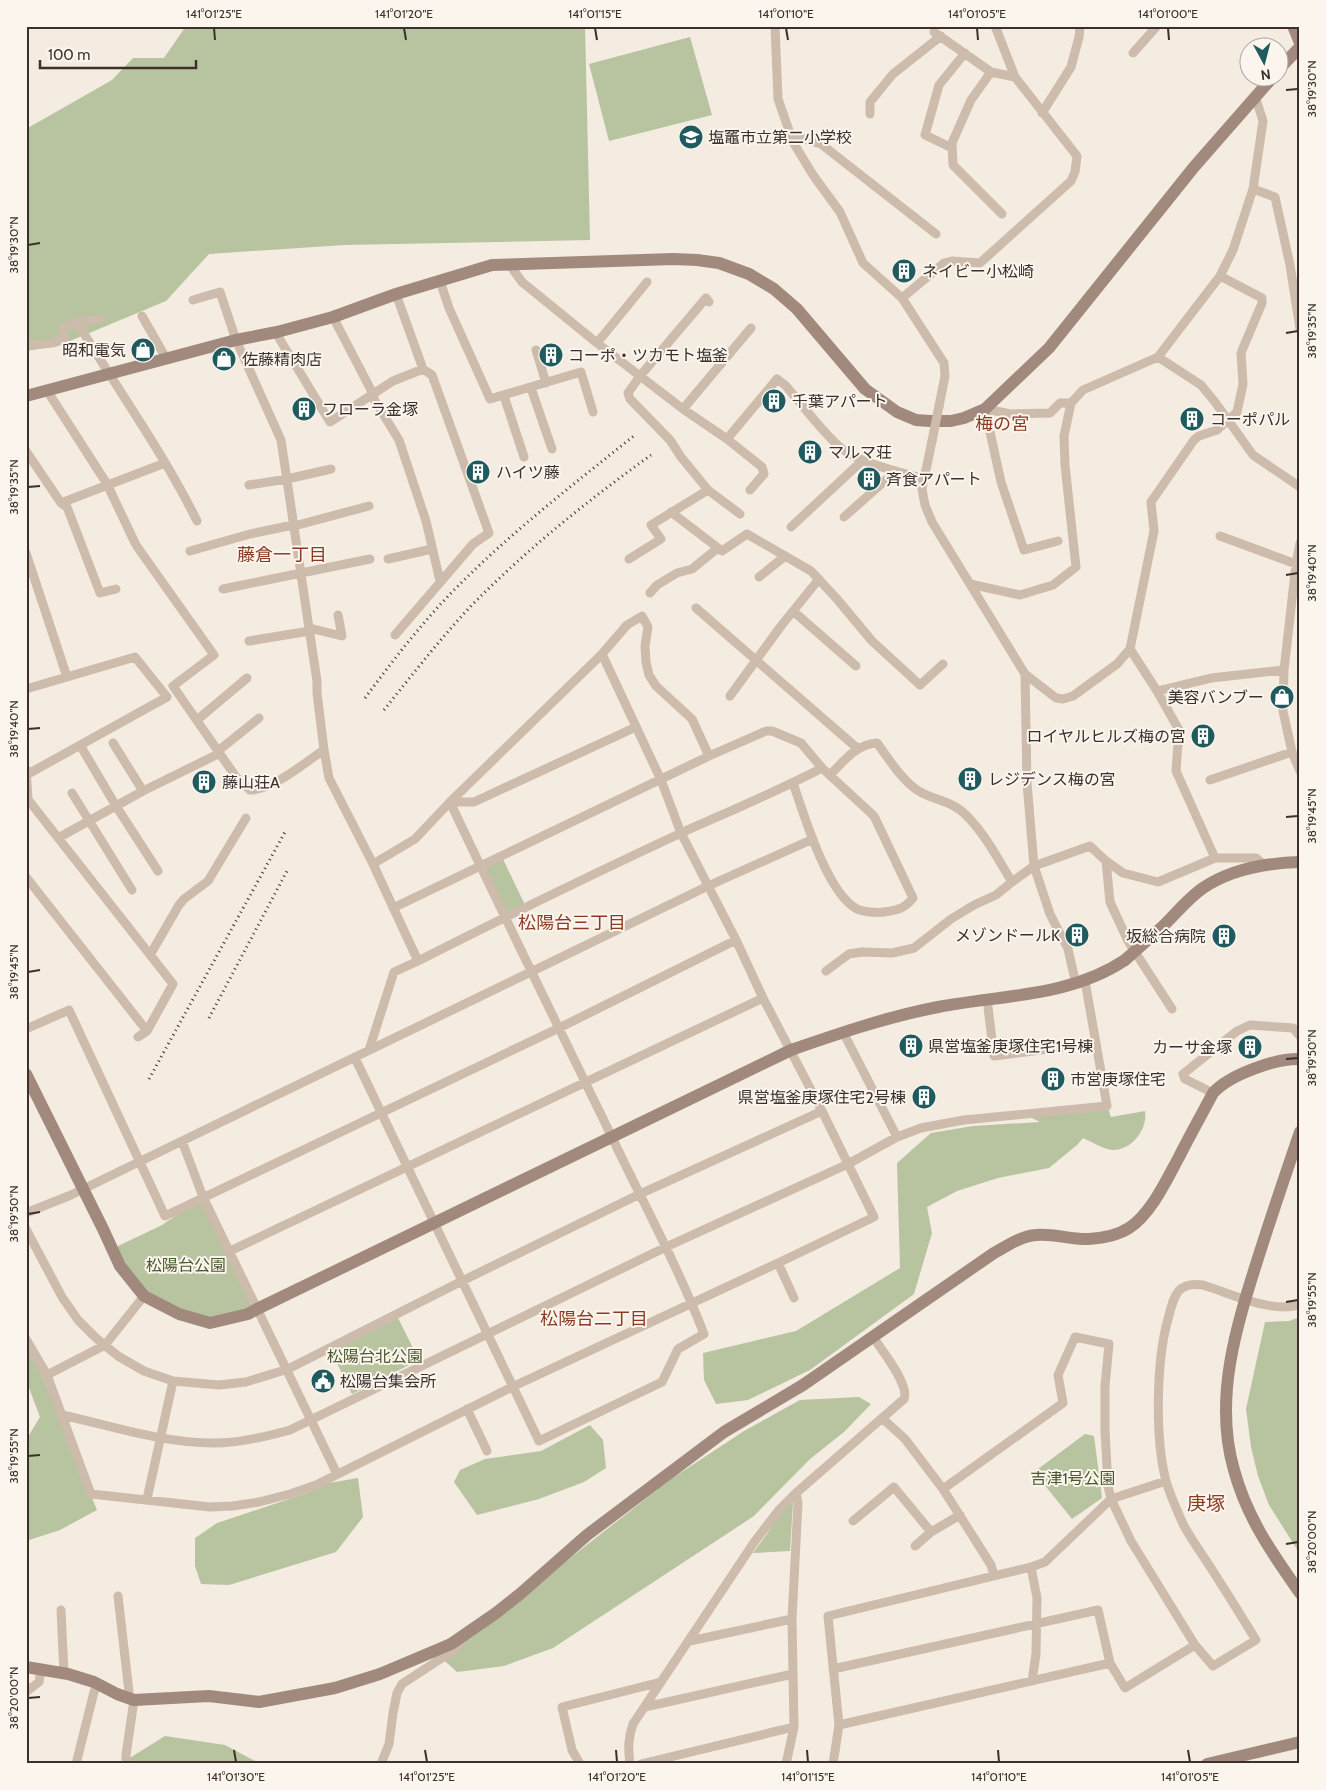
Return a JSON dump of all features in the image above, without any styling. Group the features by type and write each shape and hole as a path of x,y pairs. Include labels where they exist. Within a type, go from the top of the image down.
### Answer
{"street":[{"path":"775,26 778,99 793,142 813,175 840,212 863,263 902,298 944,363 945,376 922,489 932,522 1025,674 1056,698 1063,699 1073,696 1118,664 1130,649 1154,532 1152,502 1194,440 1199,436 1217,430 1238,412 1243,384 1241,353 1262,303 1262,298 1220,276"},
{"path":"902,298 944,263 952,261 980,263 1071,181 1075,172 1077,156 1015,77 995,26"},
{"path":"1042,113 1071,67 1079,38 1080,26"},
{"path":"1133,53 1158,26"},
{"path":"1293,26 1300,43"},
{"path":"870,114 870,102 893,74 937,34 991,72 1015,77"},
{"path":"1288,60 1300,47"},
{"path":"952,148 925,135 939,85 965,53"},
{"path":"991,72 971,100 952,143 953,165 1002,214"},
{"path":"26,396 48,392 236,340 277,332 492,265 673,259 719,263 748,274 774,289 797,309 866,390 897,412 916,420 951,421 964,418 985,409 1049,348 1194,167 1263,88"},
{"path":"970,584 1020,595 1053,585 1076,567 1065,465 1064,436 1071,403 1083,390 1158,357 1220,276 1233,250 1253,189 1263,121 1256,96"},
{"path":"790,135 821,144 936,234"},
{"path":"1253,189 1275,197 1290,265 1300,330"},
{"path":"509,264 522,282 597,343 762,467 764,474 750,490"},
{"path":"440,280 449,308 490,399 581,372 593,412"},
{"path":"597,343 647,282"},
{"path":"193,300 220,292 236,340 281,440 310,629 329,778 373,864 418,961"},
{"path":"395,635 473,544 489,533 432,375 423,369 396,294"},
{"path":"709,302 706,298 628,392 630,399 670,440 681,457 708,490 740,514"},
{"path":"142,316 166,358"},
{"path":"333,316 372,395 399,440 426,521 440,581"},
{"path":"26,345 53,343 64,337 63,328 77,322 100,319"},
{"path":"77,322 108,375 179,484 197,521"},
{"path":"683,409 750,328"},
{"path":"277,332 278,338 330,422 393,381 423,369"},
{"path":"536,350 546,383"},
{"path":"1158,357 1201,385 1253,455 1300,487"},
{"path":"727,439 776,379 785,385 842,450 863,460 924,479"},
{"path":"531,388 552,449"},
{"path":"48,392 107,484 136,545 214,655 173,686 236,777 250,790 259,790 282,778 324,750"},
{"path":"504,396 524,458"},
{"path":"985,409 1011,414 1050,413 1060,403 1071,403"},
{"path":"985,409 1001,482 1024,550 1058,541"},
{"path":"26,451 61,503 67,508 100,592 116,589"},
{"path":"791,527 863,460"},
{"path":"61,503 164,463"},
{"path":"249,485 331,469"},
{"path":"844,517 896,471"},
{"path":"629,560 661,539 651,525 708,490"},
{"path":"190,550 293,524 298,525 369,506"},
{"path":"671,512 722,551 747,534 784,557 802,565 819,579 872,641 920,685 943,664"},
{"path":"1220,536 1296,564"},
{"path":"1300,544 1284,670 1283,712 1292,752 1300,771"},
{"path":"650,593 657,586 678,573 692,569 718,548"},
{"path":"388,559 432,549"},
{"path":"26,553 67,677"},
{"path":"760,577 784,557"},
{"path":"223,588 370,559"},
{"path":"730,696 819,579"},
{"path":"696,608 857,748"},
{"path":"793,611 856,666"},
{"path":"249,641 310,629 342,636 338,615"},
{"path":"373,864 415,839 450,802 602,654 627,625 642,616 648,627 645,646 646,662 650,675 656,686 692,718 710,756"},
{"path":"1130,649 1179,730 1176,771 1215,858"},
{"path":"26,1339 47,1375 91,1494 210,1507 233,1506 290,1494 316,1485 512,1387 874,1217 791,1050 762,998 736,940 681,833 661,780 602,654"},
{"path":"26,689 135,657 167,697 27,772 27,798 173,984 142,1034 26,877"},
{"path":"1157,691 1211,678 1284,670"},
{"path":"62,1415 161,1437 214,1443 243,1441 290,1430 666,1247 848,1164 897,1137 921,1128 964,1120 1107,1106 1080,982 1068,949 1050,914 1034,866 1027,783 1024,717 1025,674"},
{"path":"197,720 247,678"},
{"path":"58,838 143,791 216,755 218,751 260,718"},
{"path":"450,802 474,802 636,727"},
{"path":"394,908 758,733 772,731 801,744 822,768 874,816 913,898 905,908 881,913 858,910 845,898 833,883 813,839 792,783"},
{"path":"113,743 143,791"},
{"path":"830,775 857,748 866,744 877,743 909,784 964,813 979,830 1012,882"},
{"path":"80,745 158,871"},
{"path":"1210,780 1292,752"},
{"path":"369,1050 394,972 504,917 822,768"},
{"path":"72,793 132,890"},
{"path":"354,1058 539,1441 662,1382 678,1349 704,1334 666,1247 504,917 450,802"},
{"path":"150,955 184,898 208,881 246,818"},
{"path":"26,1213 83,1189 708,886 813,839"},
{"path":"826,971 849,954 862,952 892,953 914,948 952,919 974,905 996,895 1034,866 1090,846 1123,873 1158,882 1215,858 1256,858 1264,865"},
{"path":"1106,861 1110,902 1128,940 1172,1009"},
{"path":"26,1074 120,1266 144,1296 179,1314 210,1323 248,1314 791,1050 899,1015 986,999 1047,991 1080,982 1111,969 1125,960 1201,889 1218,878 1264,865 1300,862"},
{"path":"26,1029 69,1010 165,1216 203,1196 558,1028 736,940"},
{"path":"230,1251 762,998"},
{"path":"986,999 994,1056 1094,1043"},
{"path":"1213,1093 1185,1079 1184,1074 1237,1030 1250,1025 1293,1028 1300,1036"},
{"path":"842,1032 897,1137"},
{"path":"26,1668 64,1674 98,1684 130,1699 208,1696 259,1702 335,1688 380,1674 451,1644 520,1594 603,1522 724,1432 803,1385 986,1258 1021,1238 1038,1234 1096,1239 1118,1234 1130,1228 1149,1208 1213,1093 1220,1085 1243,1073 1299,1057"},
{"path":"26,1229 62,1297 78,1320 118,1356 144,1371 173,1381 219,1384 246,1382 288,1369 640,1194 822,1111"},
{"path":"1300,1132 1245,1298 1229,1366 1226,1394 1228,1444 1246,1506 1264,1541 1300,1593"},
{"path":"182,1141 203,1196 337,1474"},
{"path":"778,1263 794,1298"},
{"path":"943,1489 1063,1403 1058,1375 1076,1337 1108,1344 1104,1386 1108,1486 1111,1499 1132,1541 1195,1645 1213,1666 1256,1640 1184,1525 1166,1481 1160,1435 1159,1391 1162,1348 1175,1295 1185,1285 1203,1285 1271,1306 1291,1307 1300,1305"},
{"path":"47,1375 105,1345 144,1296"},
{"path":"630,1764 628,1749 629,1736 633,1724 755,1541 779,1510 796,1493 904,1398 906,1394 905,1387 901,1379 873,1337"},
{"path":"147,1499 173,1381"},
{"path":"467,1409 487,1451"},
{"path":"882,1418 905,1439 943,1489 991,1565 994,1575"},
{"path":"833,1764 840,1725 828,1616 1044,1562 1111,1499 1166,1481"},
{"path":"853,1521 894,1487 931,1532"},
{"path":"786,1764 794,1727 792,1619 798,1503 796,1493"},
{"path":"915,1546 931,1532 960,1515"},
{"path":"1031,1566 1037,1598 1036,1654 1032,1681"},
{"path":"118,1596 130,1699 126,1764"},
{"path":"61,1610 64,1674"},
{"path":"833,1669 1098,1610 1110,1663 1125,1688 1195,1645"},
{"path":"690,1641 792,1619"},
{"path":"381,1764 389,1744 397,1693 402,1684 451,1652 470,1632"},
{"path":"840,1725 1110,1663"},
{"path":"26,1692 39,1682 41,1670"},
{"path":"645,1707 793,1674"},
{"path":"580,1764 572,1750 562,1707 661,1682"},
{"path":"76,1764 94,1692 98,1684"},
{"path":"641,1764 794,1727"},
{"path":"1207,1764 1300,1742"}],"green space":[{"path":"186,26 585,26 590,240 344,245 209,254 166,301 58,346 26,351 26,129 112,80 133,58 164,58"},
{"path":"690,37 712,115 609,141 589,64"},
{"path":"501,855 526,907 504,917 480,866"},
{"path":"1107,1106 1111,1117 1145,1111 1144,1125 1132,1142 1120,1149 1109,1150 1083,1138 1049,1168 998,1178 957,1191 927,1207 932,1233 914,1294 810,1370 748,1400 716,1404 704,1380 703,1353 796,1331 900,1268 897,1163 931,1133 973,1126 1040,1122 1030,1117"},
{"name":"松陽台公園","path":"203,1197 257,1309 210,1323 144,1296 112,1249 162,1225"},
{"path":"1300,1317 1300,1554 1269,1505 1258,1476 1251,1447 1246,1409 1265,1322 1289,1321"},
{"name":"松陽台北公園","path":"398,1318 419,1360 352,1394 331,1351"},
{"path":"26,1347 42,1375 97,1510 60,1530 26,1541 26,1440 40,1417 26,1380"},
{"path":"859,1397 871,1404 844,1432 810,1459 754,1516 553,1648 504,1666 457,1672 438,1655 533,1587 671,1479 744,1431 800,1400"},
{"path":"590,1425 603,1440 606,1468 584,1482 539,1499 477,1515 454,1482 460,1470 485,1459 541,1451"},
{"name":"吉津1号公園","path":"1085,1434 1094,1436 1102,1498 1072,1519 1034,1472"},
{"path":"358,1478 363,1517 336,1552 229,1585 201,1584 195,1566 195,1538 217,1523 307,1493 329,1483"},
{"path":"793,1503 790,1551 753,1553 769,1531 779,1510"},
{"path":"165,1736 225,1745 255,1761 256,1764 120,1764"}],"railway":[{"path":"365,698 410,640 459,585 523,526 635,435"},
{"path":"384,710 448,631 492,585 558,527 651,455"},
{"path":"149,1079 285,832"},
{"path":"209,1018 288,869"}],"place":[{"name":"塩竈市立第二小学校","path":"691,137"},
{"name":"ネイビー小松崎","path":"904,271"},
{"name":"昭和電気","path":"143,350"},
{"name":"コーポ・ツカモト塩釜","path":"551,355"},
{"name":"佐藤精肉店","path":"224,359"},
{"name":"千葉アパート","path":"774,401"},
{"name":"フローラ金塚","path":"304,409"},
{"name":"コーポパル","path":"1192,419"},
{"name":"マルマ荘","path":"810,452"},
{"name":"ハイツ藤","path":"478,472"},
{"name":"斉食アパート","path":"869,479"},
{"name":"美容バンブー","path":"1282,697"},
{"name":"ロイヤルヒルズ梅の宮","path":"1203,736"},
{"name":"レジデンス梅の宮","path":"970,779"},
{"name":"藤山荘A","path":"204,782"},
{"name":"メゾンドールK","path":"1077,935"},
{"name":"坂総合病院","path":"1224,936"},
{"name":"県営塩釜庚塚住宅1号棟","path":"911,1046"},
{"name":"カーサ金塚","path":"1250,1047"},
{"name":"市営庚塚住宅","path":"1053,1079"},
{"name":"県営塩釜庚塚住宅2号棟","path":"924,1097"},
{"name":"松陽台集会所","path":"323,1381"}],"district":[{"name":"梅の宮","path":"1002,424"},
{"name":"藤倉一丁目","path":"282,555"},
{"name":"松陽台三丁目","path":"572,923"},
{"name":"松陽台二丁目","path":"594,1319"},
{"name":"庚塚","path":"1206,1503"}]}
